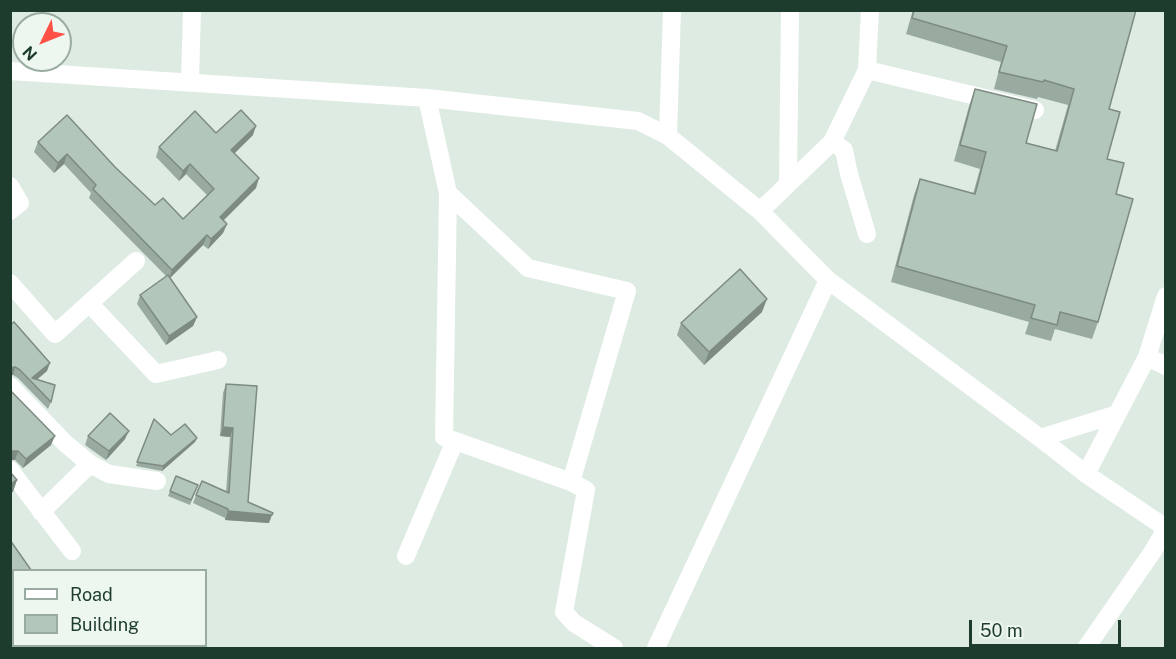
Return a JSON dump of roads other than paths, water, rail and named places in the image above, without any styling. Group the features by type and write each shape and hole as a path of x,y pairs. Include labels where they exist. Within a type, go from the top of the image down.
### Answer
{"street":[{"path":"190,81 192,10"},
{"path":"668,136 672,10"},
{"path":"788,182 790,10"},
{"path":"760,211 832,142 867,70 870,10"},
{"path":"867,70 1035,110"},
{"path":"10,71 427,98 638,121 668,136 760,211 828,280 1086,474 1166,529 1086,648"},
{"path":"427,98 448,193 444,437 571,482 585,490 564,612 573,623 614,648"},
{"path":"832,142 844,150 867,234"},
{"path":"10,186 20,204 10,212"},
{"path":"448,193 528,268 627,291 571,482"},
{"path":"10,283 55,334 136,261"},
{"path":"656,648 828,280"},
{"path":"1086,474 1147,357 1166,296"},
{"path":"89,303 156,374 218,360"},
{"path":"1147,357 1166,366"},
{"path":"10,386 65,443 90,464 109,474 157,481"},
{"path":"1041,438 1117,414"},
{"path":"406,556 455,441"},
{"path":"41,512 90,464"},
{"path":"10,470 72,550"}]}
